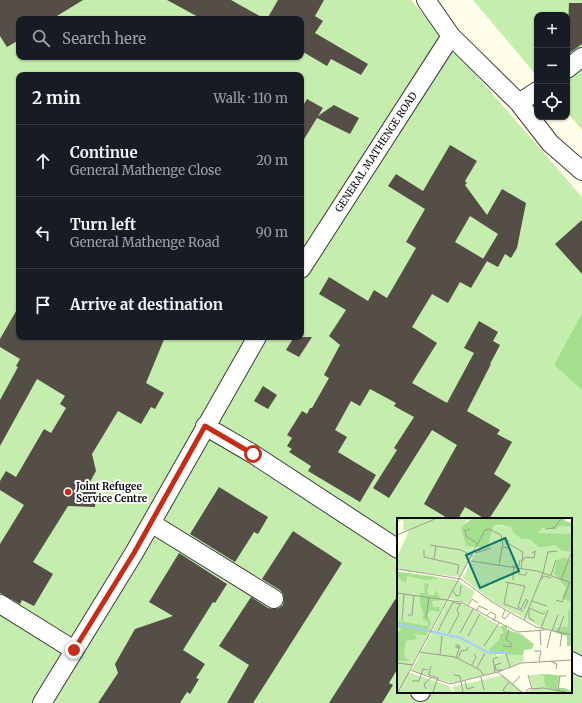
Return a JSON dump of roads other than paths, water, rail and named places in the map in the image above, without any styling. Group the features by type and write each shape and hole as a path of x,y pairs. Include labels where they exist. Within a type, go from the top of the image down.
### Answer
{"street":[{"path":"426,0 451,36 519,103 550,143 582,171"},
{"name":"GENERAL MATHENGE ROAD","path":"304,264 451,36"},
{"path":"570,67 582,57"},
{"path":"519,103 534,92"},
{"path":"42,703 134,553 255,340"},
{"path":"205,426 253,454 397,548"},
{"path":"151,523 274,599"},
{"path":"0,604 74,650"},
{"path":"572,662 582,667"}],"place":[{"name":"Joint Refugee Service Centre","path":"68,492"}]}
